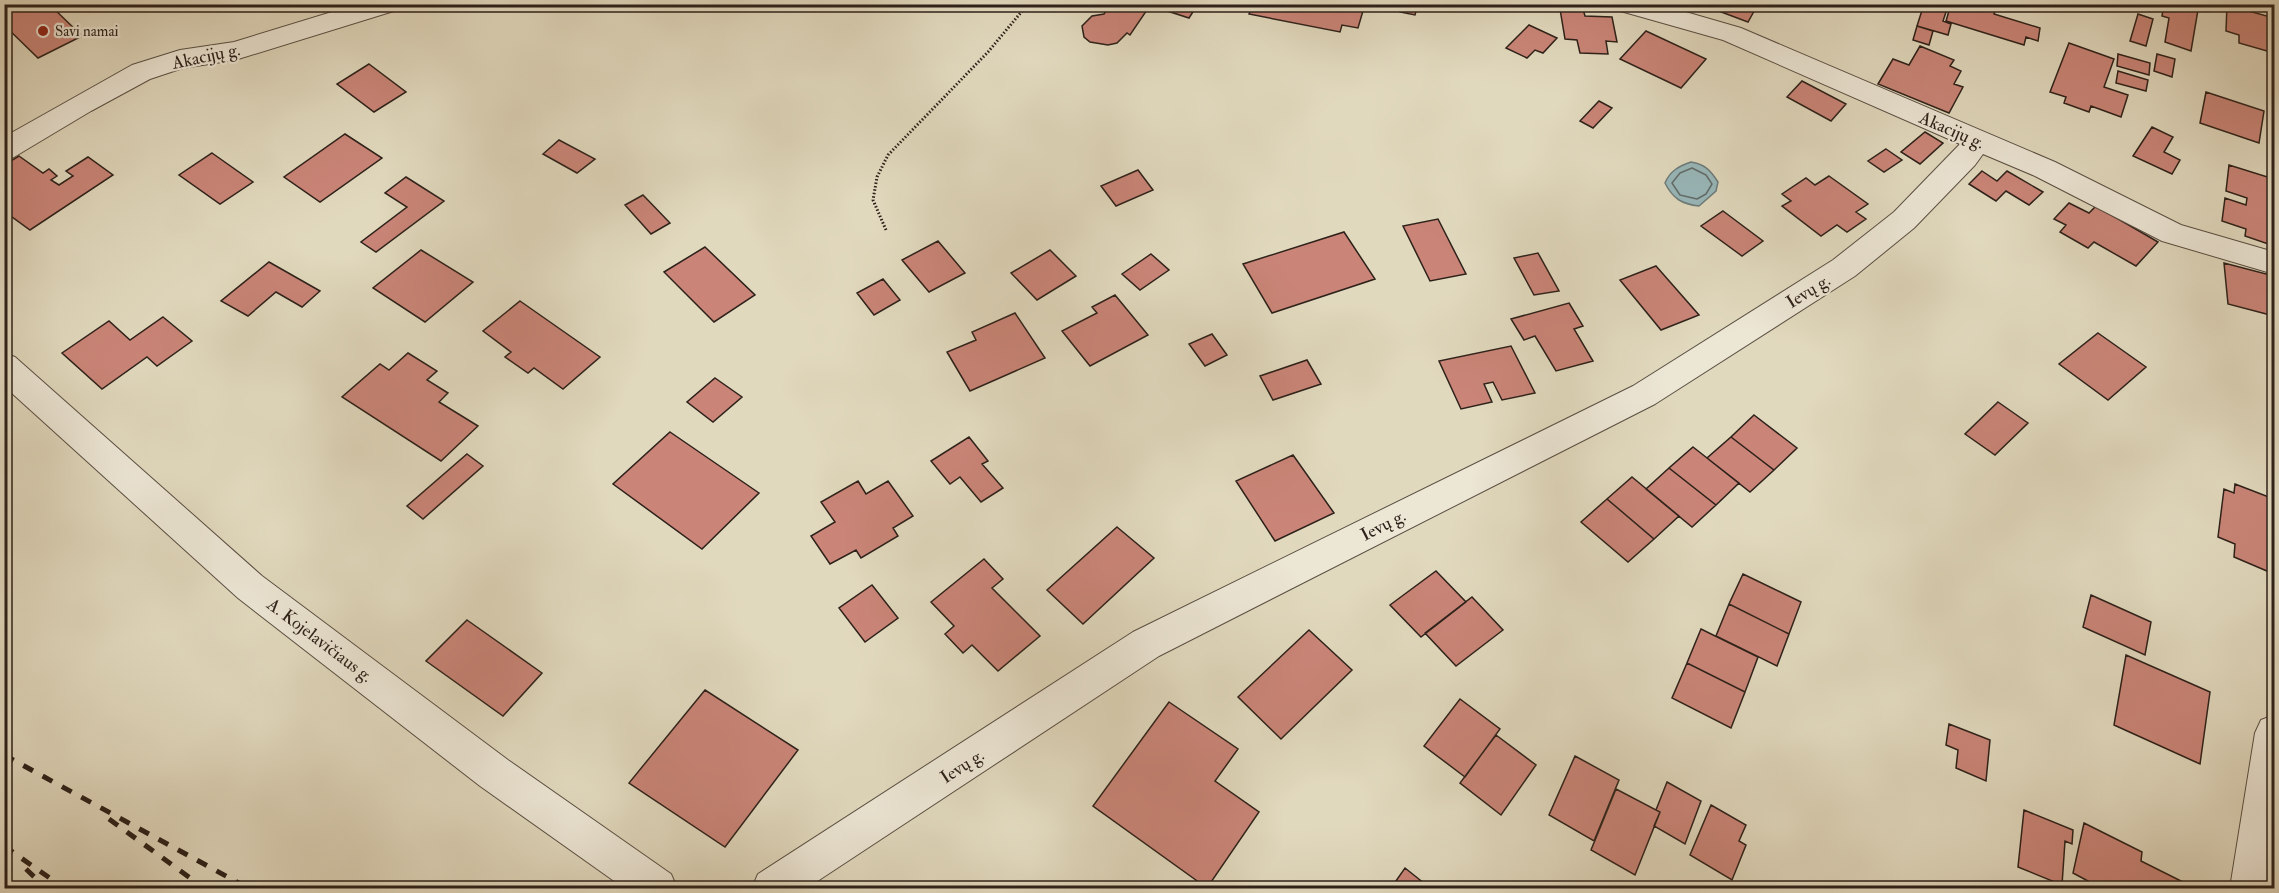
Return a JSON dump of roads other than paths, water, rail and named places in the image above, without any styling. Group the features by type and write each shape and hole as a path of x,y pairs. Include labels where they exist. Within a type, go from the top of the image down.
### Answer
{"street":[{"name":"Akacijų g.","path":"4,150 81,104 141,72 180,59 235,51 388,4"},
{"name":"Akacijų g.","path":"1626,4 1732,34 2045,169 2172,233 2274,263"},
{"name":"Ievų g.","path":"772,888 1146,644 1644,395 1844,268 1904,220 1965,158 1976,141"},
{"name":"A. Kojelavičiaus g.","path":"4,366 250,587 494,773 657,888"},
{"path":"2250,888 2274,733"}],"water":[{"path":"1691,162 1707,169 1718,182 1716,191 1699,206 1679,200 1665,183 1675,170"}],"railway":[{"path":"4,755 248,888"},
{"path":"109,819 204,888"},
{"path":"4,846 64,888"},
{"path":"26,869 46,888"}],"place":[{"name":"Savi namai","path":"43,31"}]}
